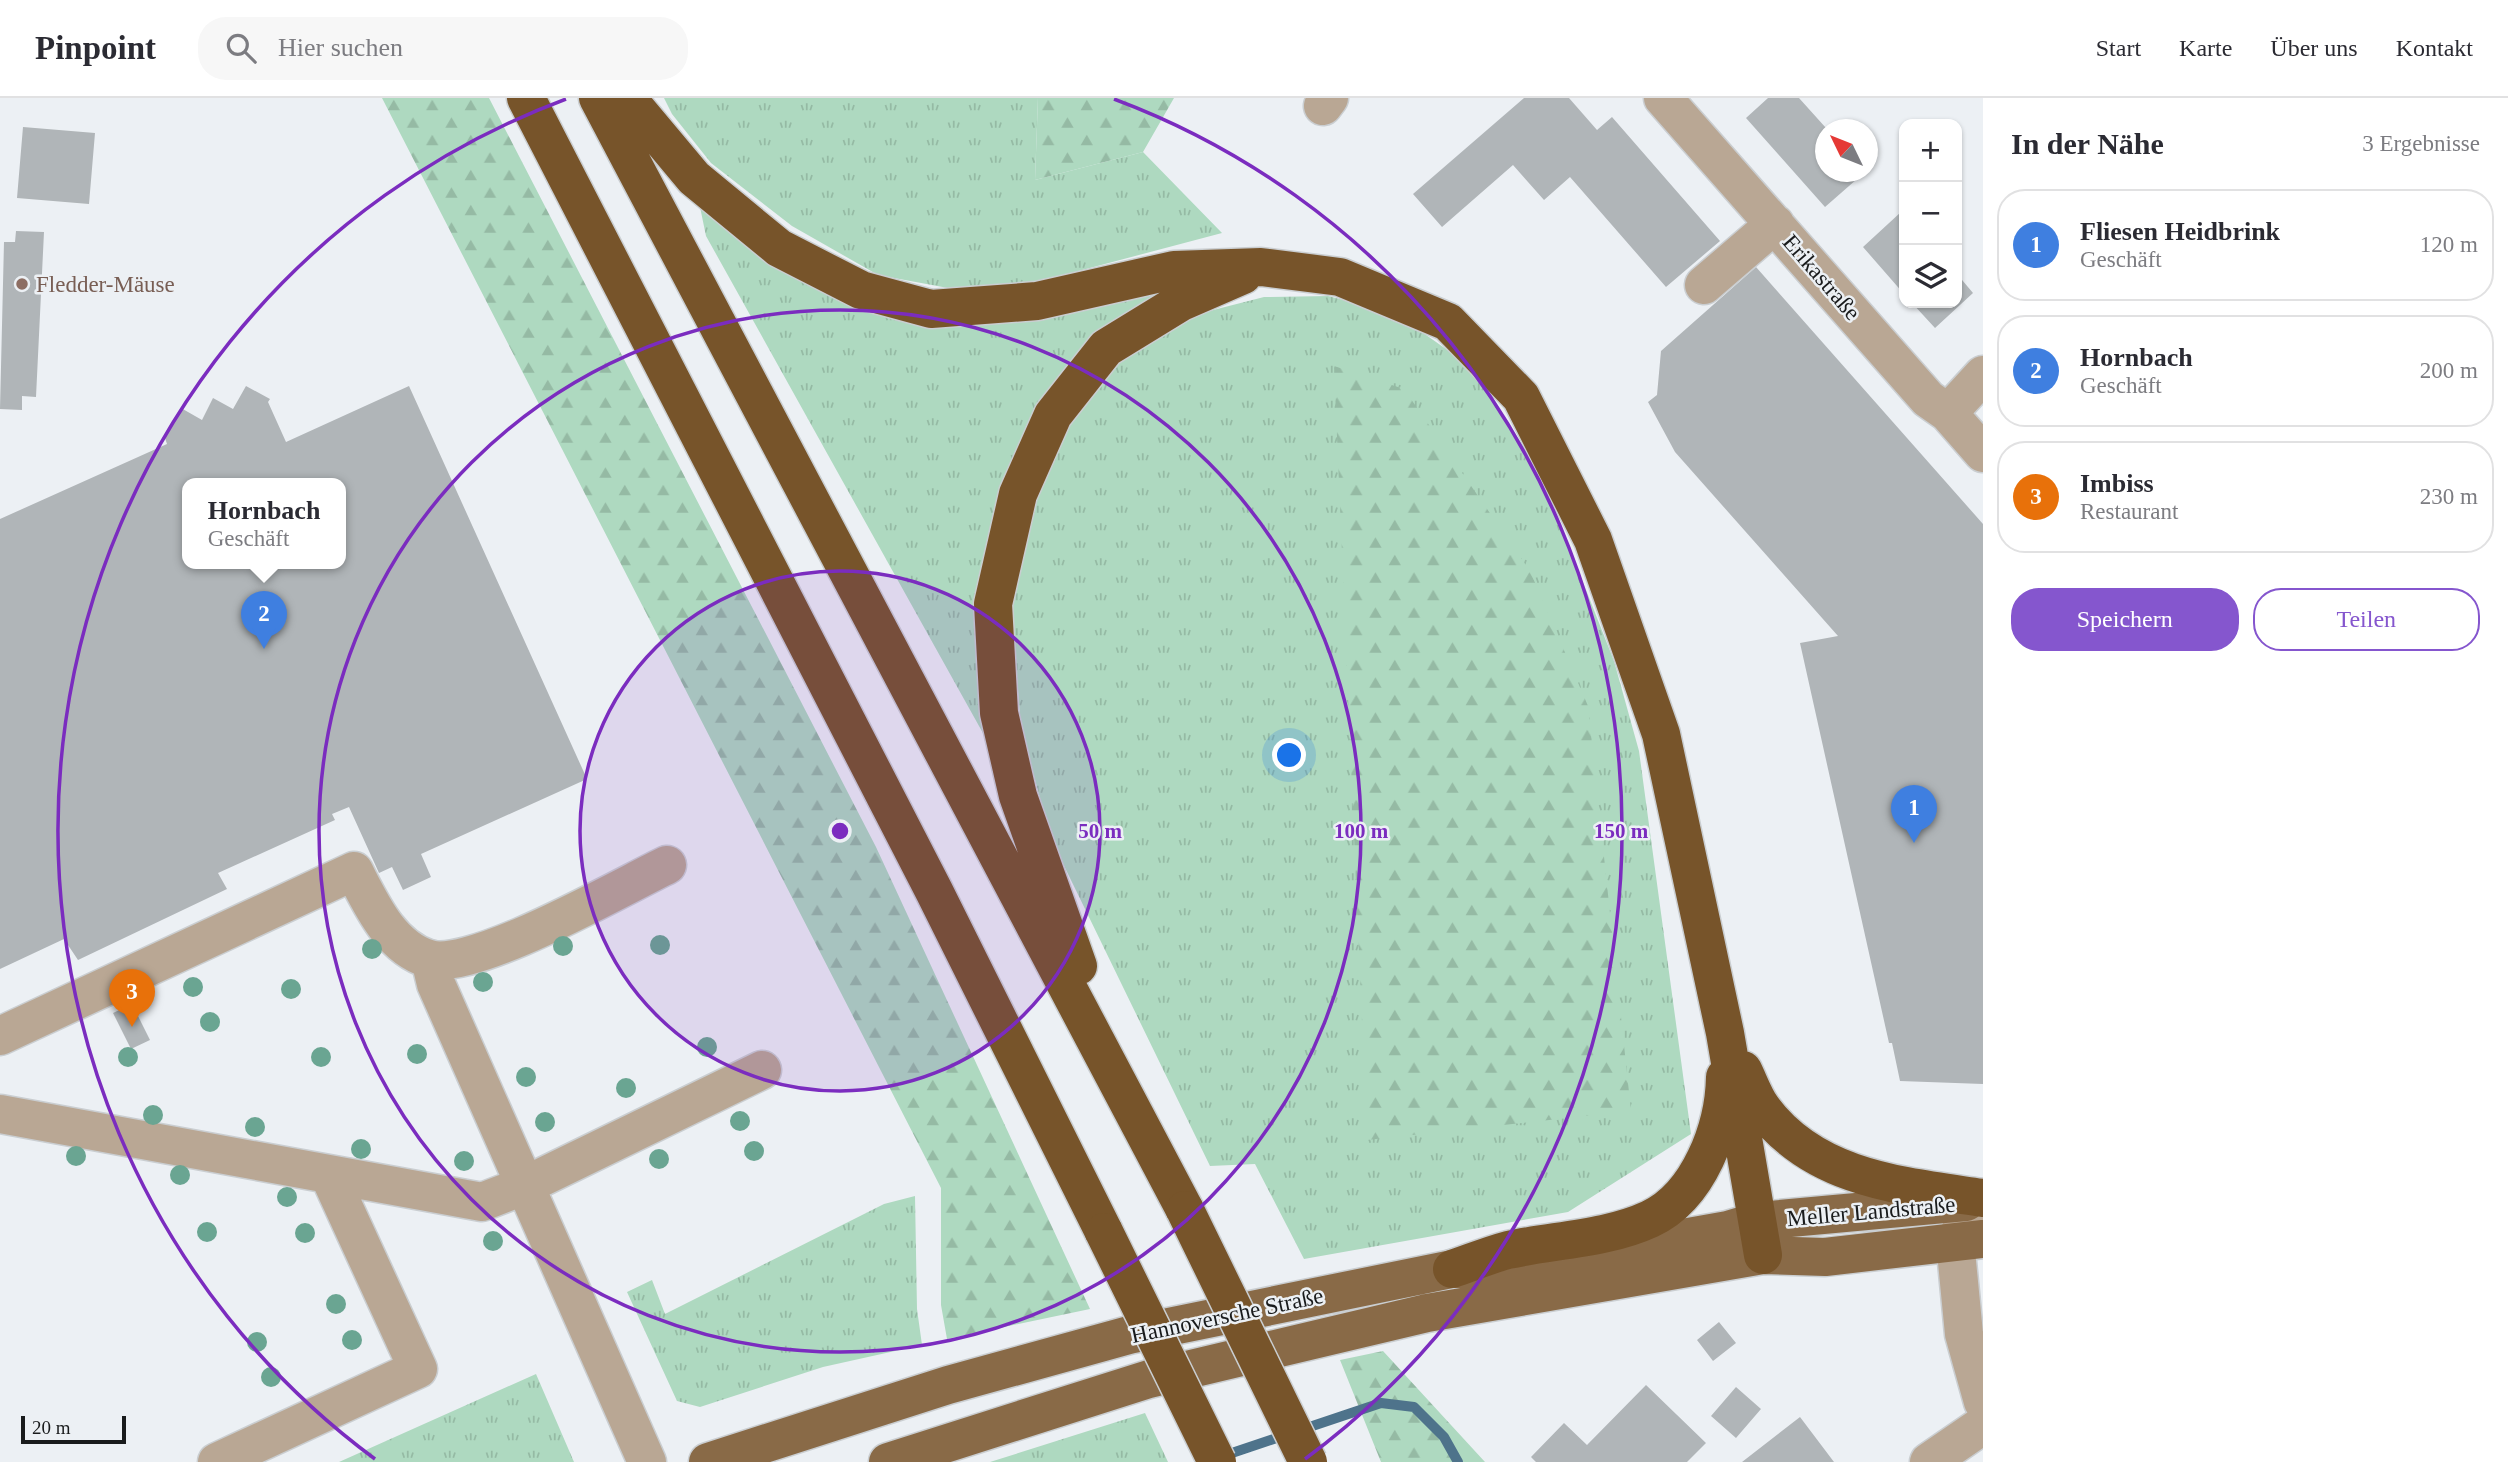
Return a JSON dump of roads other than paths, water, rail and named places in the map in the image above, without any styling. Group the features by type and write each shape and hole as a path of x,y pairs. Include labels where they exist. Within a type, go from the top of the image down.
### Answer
{"highway":[{"path":"526,98 934,891 1217,1462"},
{"path":"598,98 873,623 996,849 1124,1100 1185,1210 1308,1462"},
{"path":"627,98 694,178 768,240 861,290 931,309 1037,301 1174,270 1261,267 1340,276 1448,322 1521,397 1593,540 1661,734 1725,1033 1760,1238"},
{"path":"1124,1100 1018,796 999,713 993,604 1018,494 1053,415 1106,348 1181,302 1261,267"},
{"path":"1725,1033 1761,1106 1784,1133 1815,1157 1836,1167 1898,1185 1983,1199"},
{"path":"1452,1269 1506,1251 1651,1219 1681,1196 1705,1158 1714,1133 1724,1086 1725,1033"}],"main road":[{"name":"Meller Landstraße","path":"1760,1238 1983,1199"},
{"name":"Hannoversche Straße","path":"708,1462 948,1385 1129,1335 1452,1269 1507,1269 1728,1230 1760,1238"},
{"name":"Meller Landstraße","path":"1760,1238 1825,1257 1969,1240"},
{"name":"Hannoversche Straße","path":"888,1462 1149,1379 1760,1238"}],"street":[{"name":"Erikastraße","path":"1663,98 1928,399 1948,413 1983,453"},
{"path":"1704,285 1775,224"},
{"path":"1948,413 1983,375"},
{"path":"0,1036 354,872 388,930 408,949 430,959 454,961 486,951 667,865"},
{"path":"430,959 436,984 647,1462"},
{"path":"0,1114 482,1202 526,1185 762,1070"},
{"path":"218,1462 418,1369 329,1175"},
{"path":"1983,1208 1968,1217 1964,1334 1983,1402"},
{"path":"1929,1462 1983,1425"}],"waterway":[{"path":"1223,1456 1381,1403 1414,1407 1444,1437 1458,1462"}],"place":[{"name":"Fledder-Mäuse","path":"22,284"},
{"name":"Hornbach","path":"264,649"},
{"name":"Fliesen Heidbrink","path":"1914,843"},
{"name":"Imbiss","path":"132,1027"}]}
